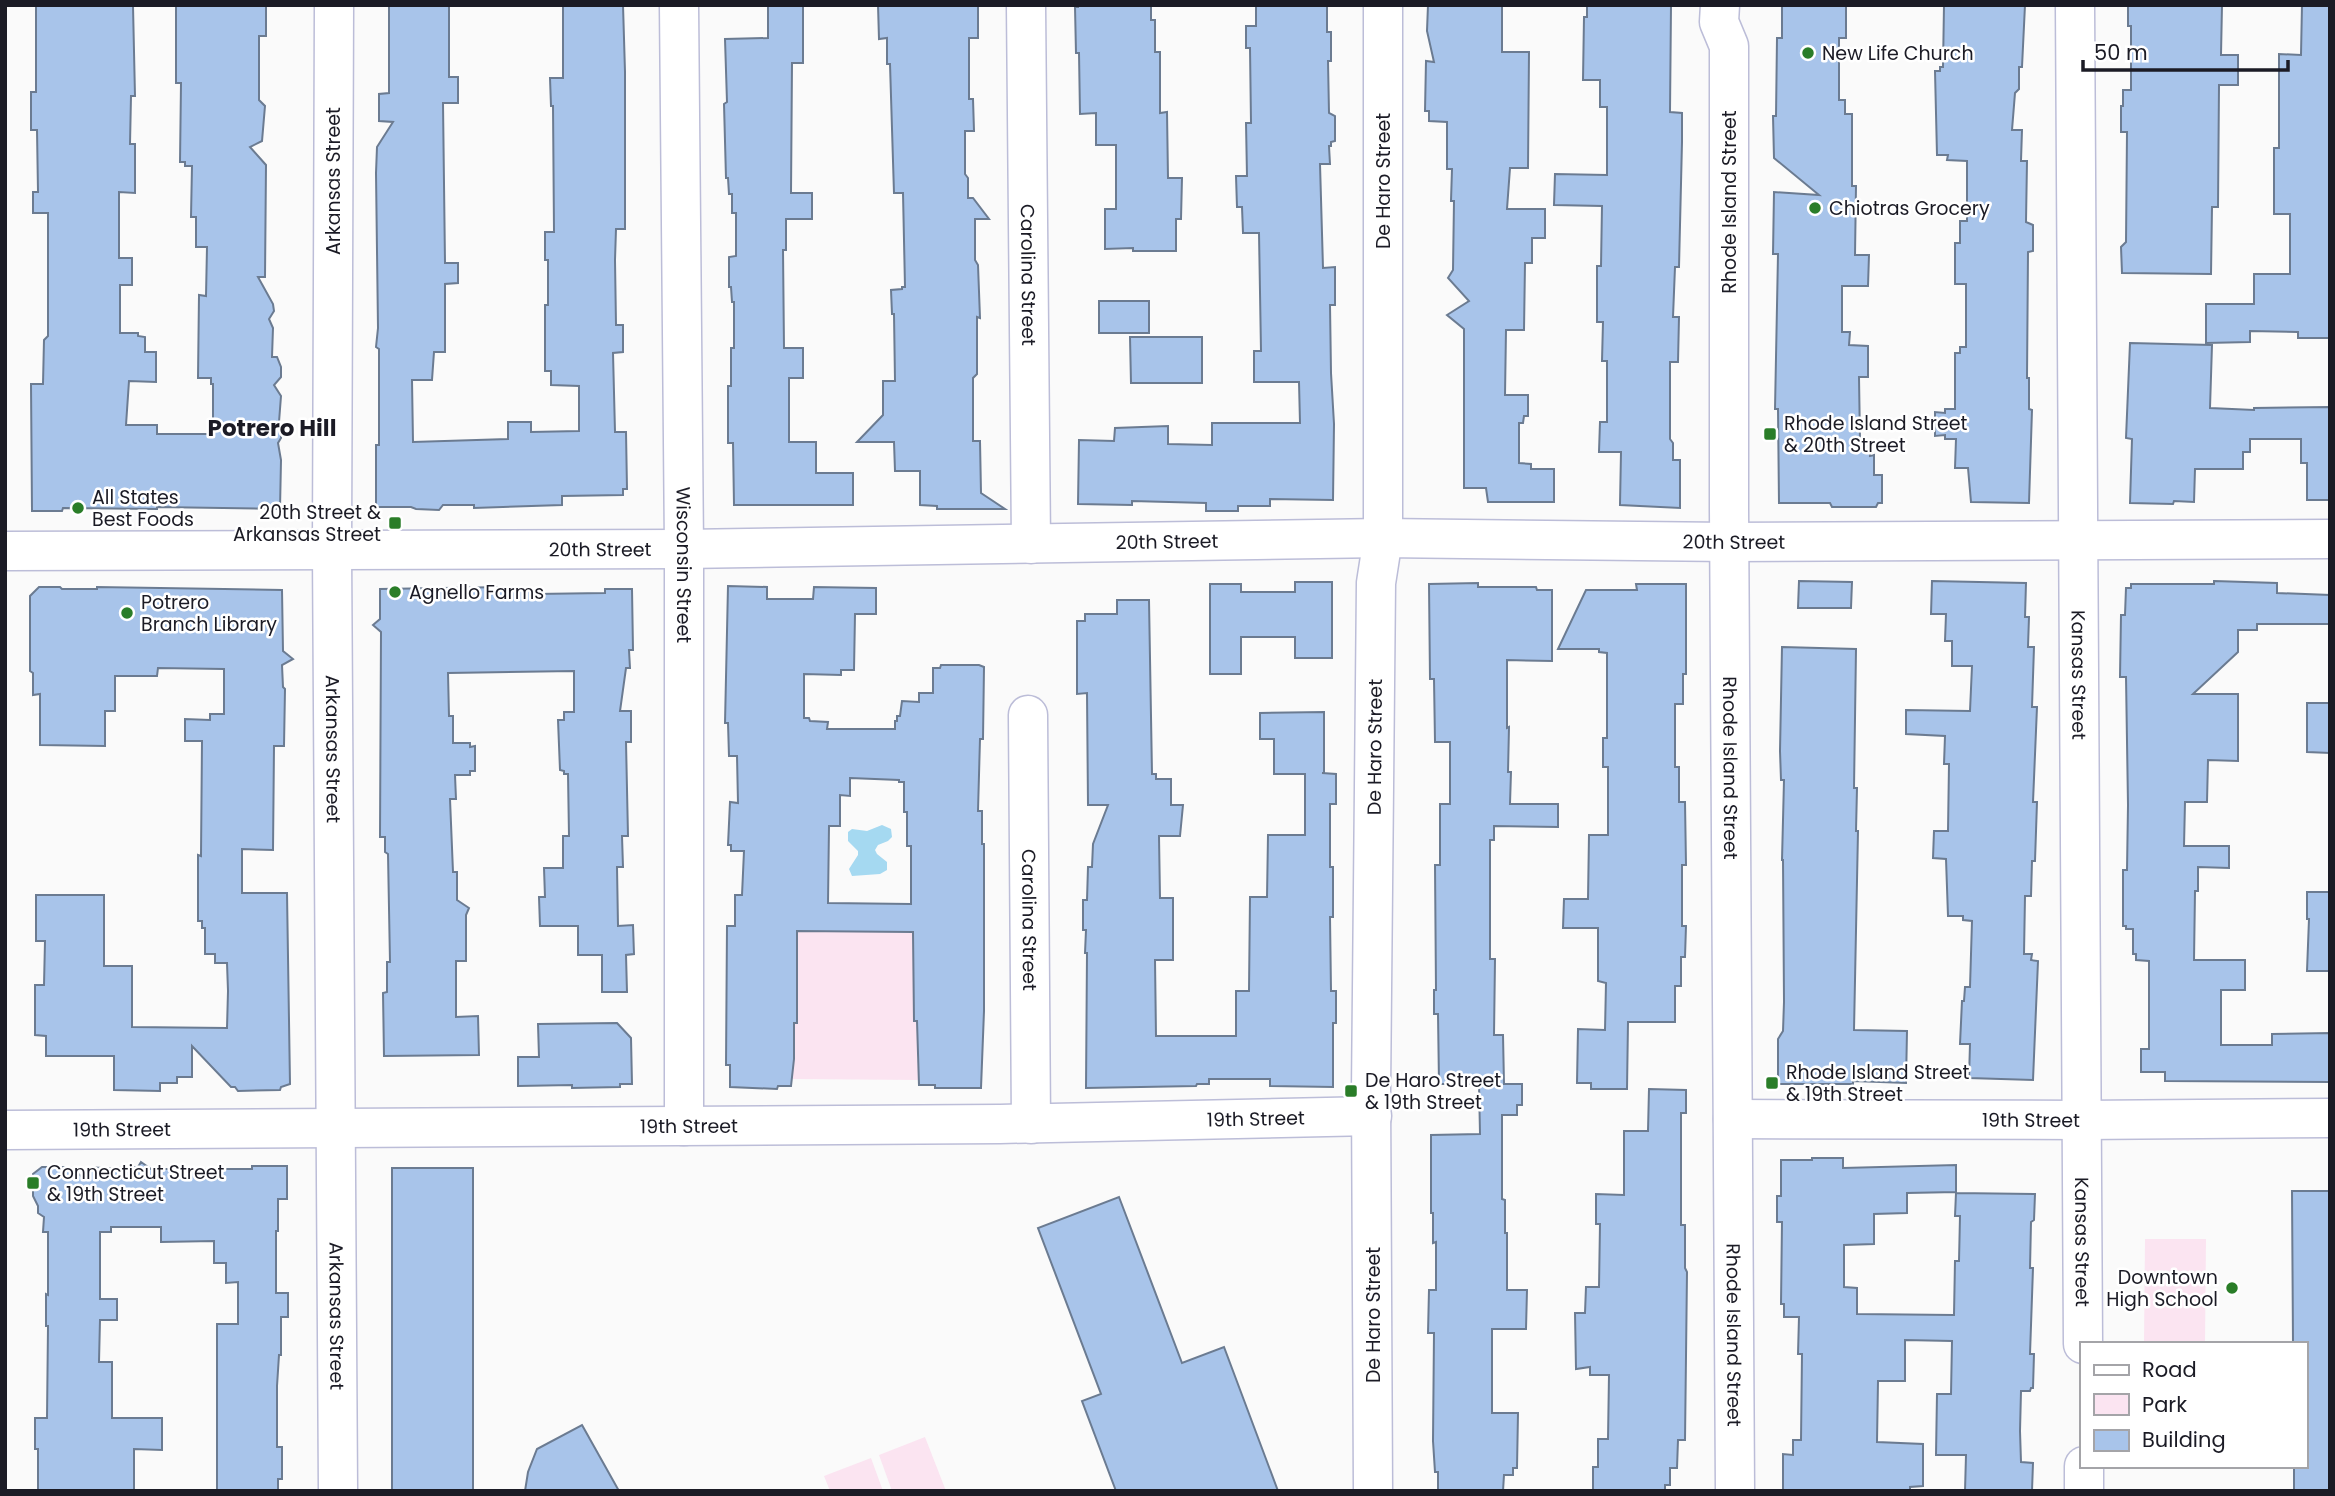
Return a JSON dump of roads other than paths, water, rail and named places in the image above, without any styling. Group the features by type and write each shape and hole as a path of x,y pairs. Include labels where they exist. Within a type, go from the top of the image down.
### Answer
{"street":[{"name":"Arkansas Street","path":"334,5 332,550 338,1491"},
{"name":"Wisconsin Street","path":"679,5 684,549 684,1126"},
{"name":"Carolina Street","path":"1026,5 1031,544"},
{"name":"De Haro Street","path":"1373,1491 1372,1116 1376,583 1383,538 1383,5"},
{"name":"Rhode Island Street","path":"1720,5 1719,22 1729,46 1735,1491"},
{"name":"Rhode Island Street","path":"1729,46 1740,24 1740,5"},
{"name":"Kansas Street","path":"2075,5 2083,1342"},
{"name":"20th Street","path":"5,551 684,549 1383,538 1729,542 2330,539"},
{"name":"Carolina Street","path":"1028,715 1031,1124"},
{"name":"19th Street","path":"5,1130 1031,1124 1372,1116"},
{"name":"19th Street","path":"1733,1119 2082,1121 2330,1118"},
{"path":"2084,1468 2084,1491"}],"water":[{"path":"882,825 891,829 892,837 878,845 875,850 887,862 887,870 880,874 852,876 849,869 858,851 848,841 848,832 852,829 867,831"}],"place":[{"name":"New Life Church","path":"1808,53"},
{"name":"Chiotras Grocery","path":"1815,208"},
{"name":"Rhode Island Street & 20th Street","path":"1770,434"},
{"name":"All States Best Foods","path":"78,508"},
{"name":"20th Street & Arkansas Street","path":"395,523"},
{"name":"Agnello Farms","path":"395,592"},
{"name":"Potrero Branch Library","path":"127,613"},
{"name":"Rhode Island Street & 19th Street","path":"1772,1083"},
{"name":"De Haro Street & 19th Street","path":"1351,1091"},
{"name":"Connecticut Street & 19th Street","path":"33,1183"},
{"name":"Downtown High School","path":"2232,1288"}],"district":[{"name":"Potrero Hill","path":"272,428"}]}
